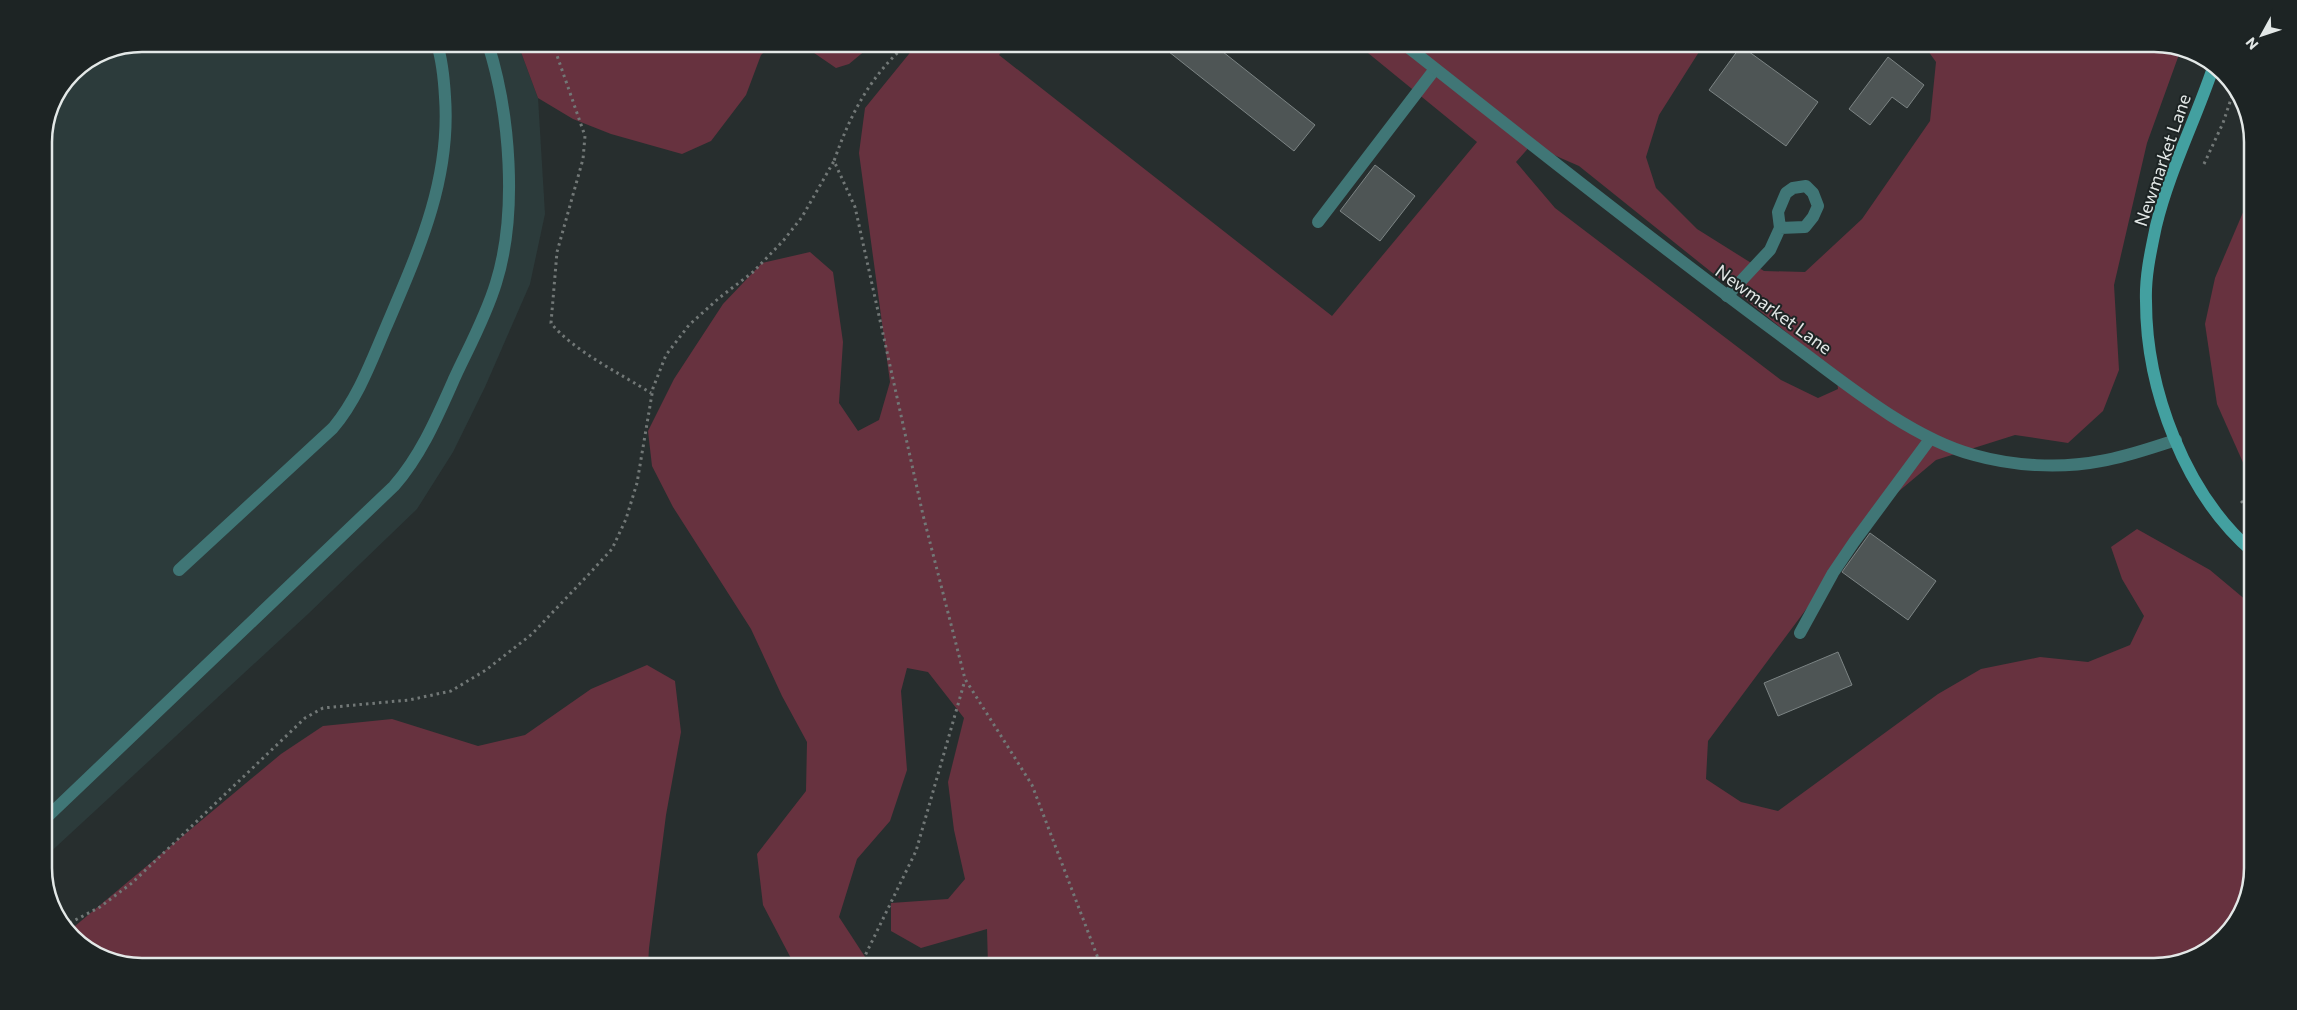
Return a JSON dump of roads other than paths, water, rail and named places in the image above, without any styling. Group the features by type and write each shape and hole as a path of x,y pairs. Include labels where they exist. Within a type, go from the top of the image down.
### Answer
{"main road":[{"name":"Newmarket Lane","path":"2210,72 2156,225 2149,263 2146,300 2148,342 2165,413 2193,480 2208,504 2226,526 2244,543"}],"street":[{"path":"179,570 333,428 347,412 415,260 430,221 445,152 446,115 444,84 438,52"},
{"path":"53,811 394,486 416,456 434,425 497,283 504,249 508,173 506,127 496,68 491,52"},
{"name":"Newmarket Lane","path":"1414,52 1664,249 1844,382 1930,439 1975,456 2010,462 2042,464 2075,464 2101,461 2176,440"},
{"path":"1318,222 1435,69"},
{"path":"1727,296 1770,250 1780,228"},
{"path":"1800,633 1833,573 1930,439"}]}
